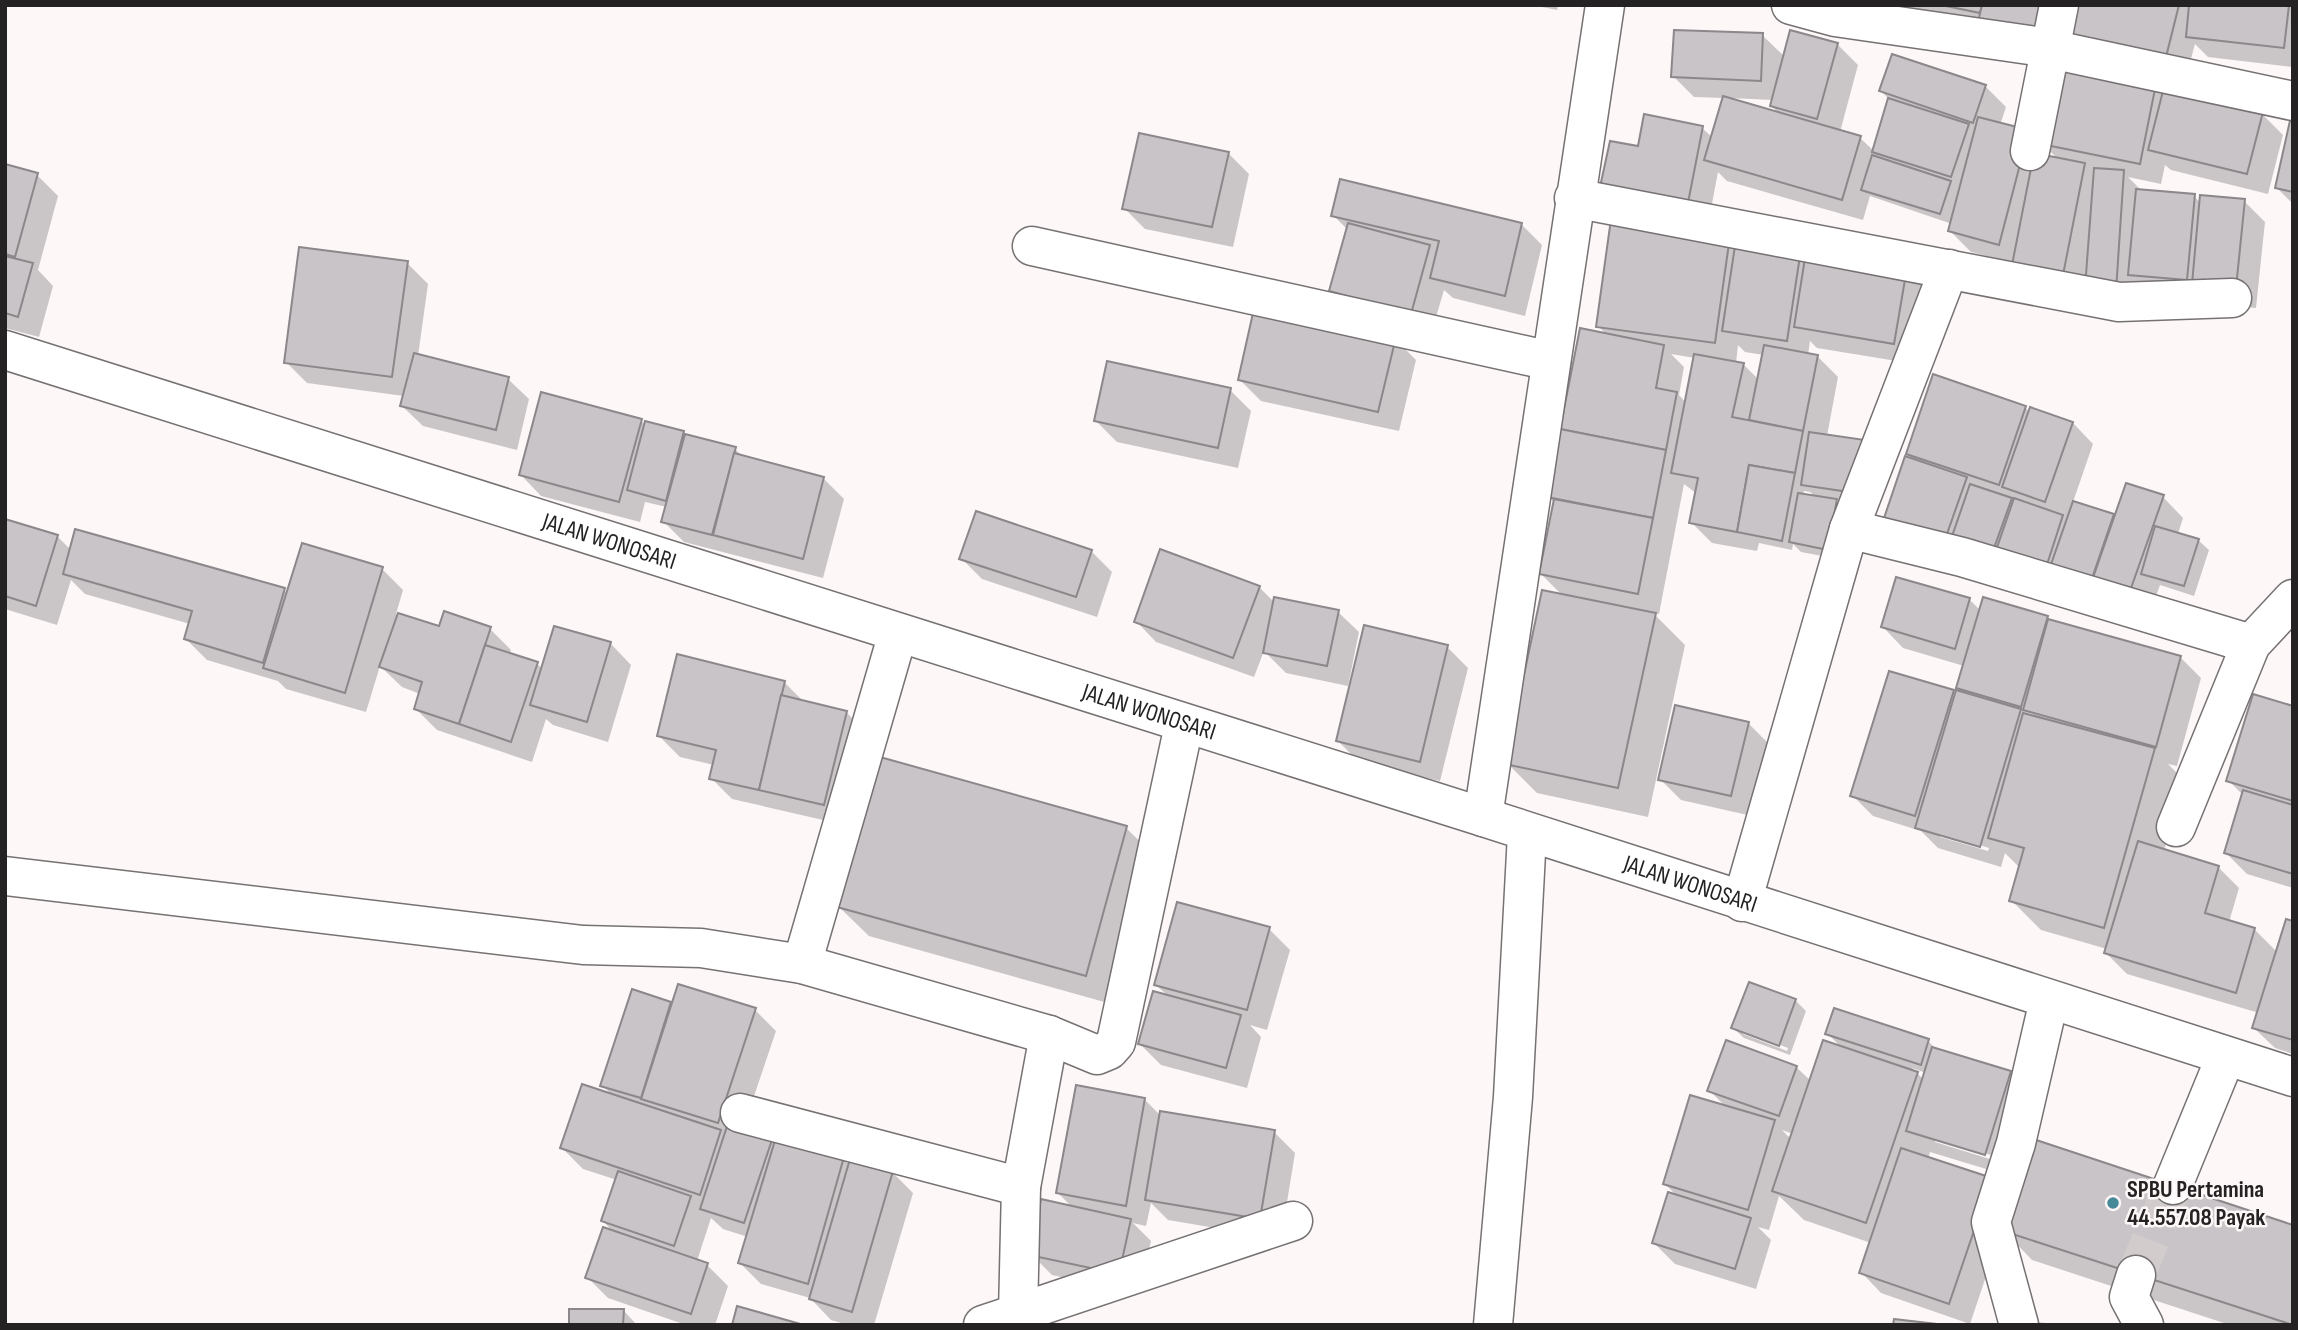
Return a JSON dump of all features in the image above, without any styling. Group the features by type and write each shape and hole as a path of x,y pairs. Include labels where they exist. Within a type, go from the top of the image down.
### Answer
{"main road":[{"path":"1483,817 1605,5"},
{"path":"1791,5 2048,48 2293,101"},
{"path":"2030,151 2048,48 2059,5"},
{"path":"1574,198 2119,302 2232,298"},
{"path":"1032,246 1551,361"},
{"path":"1742,902 1849,529 1949,269"},
{"name":"JALAN WONOSARI","path":"5,350 1184,725 1483,817 1527,834 2293,1077"},
{"path":"1849,529 1962,557 2251,644"},
{"path":"2176,827 2251,644 2293,598"},
{"path":"802,964 898,633"},
{"path":"5,876 583,944 701,948 802,964 1049,1035 1097,1055 1110,1050 1116,1042 1184,725"},
{"path":"1493,1325 1513,1097 1527,834"},
{"path":"2018,1325 1991,1222 2016,1143 2049,1000"},
{"path":"1049,1035 1000,1319 1293,1221"},
{"path":"2173,1185 2226,1056"},
{"path":"740,1113 1021,1187"},
{"path":"2136,1275 2129,1297 2144,1325"}],"building":[{"path":"1941,5 1982,5 1980,13"},
{"path":"1982,5 2052,5 2044,38 1978,22"},
{"path":"2070,5 2179,5 2163,69 2061,43"},
{"path":"2189,5 2289,5 2284,48 2186,37"},
{"path":"1674,30 1763,33 1761,81 1671,77"},
{"path":"1790,30 1838,43 1817,119 1770,106"},
{"path":"1892,54 1986,85 1973,123 1879,91"},
{"path":"2059,54 2158,74 2140,164 2041,144"},
{"path":"2164,87 2263,112 2247,174 2148,150"},
{"path":"1723,96 1861,136 1842,200 1704,160"},
{"path":"1888,98 1969,124 1951,177 1872,152"},
{"path":"1644,114 1703,126 1686,213 1598,196 1610,141 1638,146"},
{"path":"2293,116 2293,192 2275,188"},
{"path":"1978,117 2029,130 1999,245 1948,231"},
{"path":"1139,133 1229,152 1212,227 1122,209"},
{"path":"2034,153 2085,163 2063,275 2012,265"},
{"path":"1872,155 1951,181 1940,214 1861,190"},
{"path":"5,164 38,173 15,257 5,254"},
{"path":"2094,168 2124,170 2116,291 2085,288"},
{"path":"1340,179 1522,223 1505,296 1430,278 1439,241 1331,216"},
{"path":"2136,189 2195,194 2187,280 2128,275"},
{"path":"2200,195 2245,199 2236,288 2192,284"},
{"path":"1611,219 1730,236 1715,343 1596,327"},
{"path":"1348,223 1430,245 1411,314 1329,291"},
{"path":"1735,246 1800,256 1787,341 1722,331"},
{"path":"299,247 408,261 392,377 284,363"},
{"path":"1806,252 1907,268 1894,344 1794,327"},
{"path":"5,256 33,263 18,317 5,313"},
{"path":"1255,304 1396,337 1378,412 1238,380"},
{"path":"1580,328 1664,345 1656,388 1677,392 1666,450 1560,429"},
{"path":"1764,345 1818,355 1803,431 1749,420"},
{"path":"414,353 509,377 496,430 400,406"},
{"path":"1694,354 1744,363 1732,417 1803,431 1795,473 1749,465 1737,532 1689,523 1698,478 1671,473"},
{"path":"1107,361 1231,388 1218,448 1094,421"},
{"path":"1933,374 2026,406 1999,485 1906,454"},
{"path":"541,392 642,419 619,502 519,475"},
{"path":"2030,407 2073,422 2045,502 2002,487"},
{"path":"645,421 684,431 666,501 627,490"},
{"path":"1560,429 1666,450 1653,518 1547,497"},
{"path":"1809,432 1865,440 1856,493 1801,485"},
{"path":"685,434 736,447 712,535 661,522"},
{"path":"734,453 824,477 803,559 713,535"},
{"path":"1905,456 1967,477 1942,548 1881,527"},
{"path":"1749,465 1795,473 1782,541 1737,532"},
{"path":"2126,483 2164,495 2125,605 2088,592"},
{"path":"1970,484 2012,498 1989,562 1948,548"},
{"path":"1798,493 1837,499 1828,550 1789,542"},
{"path":"2014,498 2063,515 2042,580 1992,562"},
{"path":"1554,499 1653,518 1638,594 1539,574"},
{"path":"2073,501 2114,514 2088,590 2047,576"},
{"path":"976,511 1092,550 1076,597 959,559"},
{"path":"5,519 58,535 36,606 5,596"},
{"path":"2155,526 2199,539 2184,586 2141,574"},
{"path":"75,529 285,588 263,663 184,639 192,611 63,574"},
{"path":"302,543 383,567 345,693 263,668"},
{"path":"1160,549 1260,586 1233,658 1134,622"},
{"path":"1896,577 1970,598 1955,649 1881,627"},
{"path":"1542,590 1656,613 1618,788 1505,764"},
{"path":"1274,597 1339,610 1327,666 1263,653"},
{"path":"1983,597 2048,616 2021,707 1956,688"},
{"path":"444,611 491,627 459,724 414,709 422,682 379,667 398,613 439,626"},
{"path":"2048,619 2181,656 2156,747 2023,710"},
{"path":"1364,625 1448,645 1420,762 1336,741"},
{"path":"554,626 611,642 587,722 530,705"},
{"path":"485,645 538,662 511,742 459,724"},
{"path":"677,654 785,681 759,790 709,779 716,750 657,736"},
{"path":"1889,671 1954,690 1915,816 1850,796"},
{"path":"1956,690 2021,709 1980,847 1915,828"},
{"path":"2253,694 2293,706 2293,801 2226,781"},
{"path":"781,695 847,711 824,805 759,790"},
{"path":"1675,705 1749,722 1731,796 1658,780"},
{"path":"2023,713 2155,748 2104,928 2009,901 2024,848 1988,838"},
{"path":"880,757 1127,826 1086,976 837,907"},
{"path":"2243,790 2293,805 2293,874 2224,853"},
{"path":"2138,841 2219,866 2205,913 2255,928 2236,993 2104,953"},
{"path":"1177,902 1270,927 1247,1010 1154,985"},
{"path":"2286,919 2293,921 2293,1040 2252,1028"},
{"path":"1749,982 1796,999 1779,1046 1731,1028"},
{"path":"678,984 756,1008 718,1123 641,1099"},
{"path":"632,989 671,1002 641,1098 600,1086"},
{"path":"1153,991 1241,1015 1226,1068 1138,1044"},
{"path":"1834,1008 1929,1039 1921,1065 1825,1034"},
{"path":"1726,1040 1797,1066 1779,1116 1707,1091"},
{"path":"1823,1040 1918,1072 1866,1223 1772,1191"},
{"path":"1932,1047 2011,1071 1985,1155 1906,1131"},
{"path":"582,1084 721,1130 700,1195 560,1148"},
{"path":"1076,1085 1145,1098 1126,1206 1056,1193"},
{"path":"1690,1095 1775,1120 1748,1210 1663,1184"},
{"path":"1160,1111 1275,1130 1260,1219 1145,1200"},
{"path":"731,1114 776,1128 744,1223 700,1209"},
{"path":"776,1137 844,1157 808,1284 738,1263"},
{"path":"2030,1138 2293,1225 2293,1325 2000,1230"},
{"path":"1901,1148 1992,1178 1949,1304 1859,1273"},
{"path":"850,1159 893,1171 852,1312 809,1299"},
{"path":"618,1171 691,1196 674,1246 601,1221"},
{"path":"1668,1192 1751,1218 1735,1269 1652,1243"},
{"path":"1041,1199 1131,1219 1119,1274 1029,1255"},
{"path":"603,1227 708,1263 691,1314 585,1278"},
{"path":"737,1306 804,1325 732,1325"},
{"path":"569,1309 624,1309 623,1325 569,1325"},
{"path":"1894,1319 1946,1325 1893,1325"}],"tunnel":[{"path":"2136,1275 2173,1185"}],"place":[{"name":"SPBU Pertamina 44.557.08 Payak","path":"2113,1203"}]}
